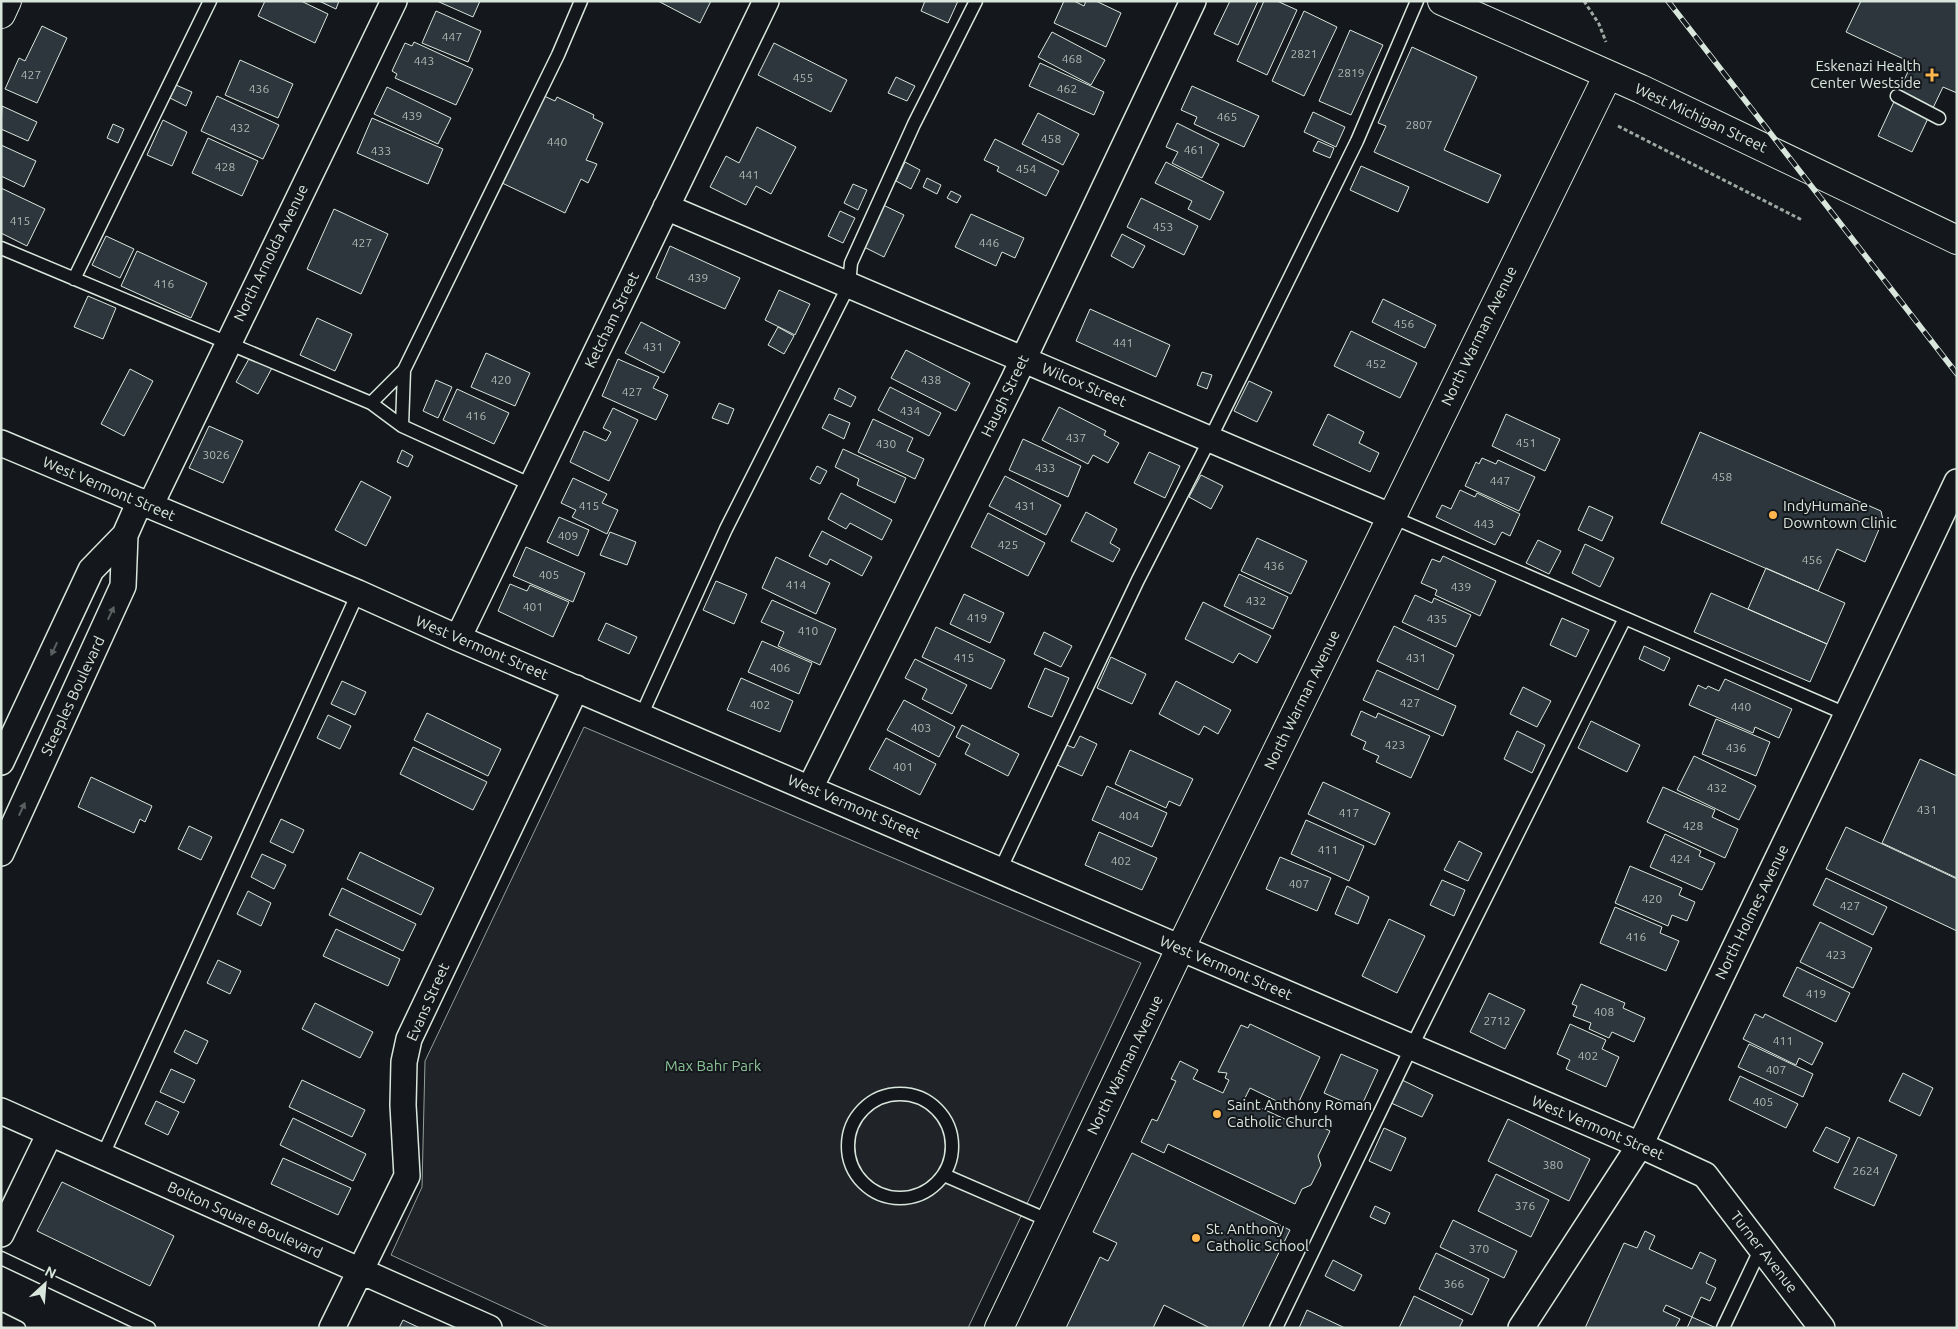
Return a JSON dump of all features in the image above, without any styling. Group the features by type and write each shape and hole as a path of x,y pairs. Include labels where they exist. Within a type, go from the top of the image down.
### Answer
{"street":[{"path":"1,14 7,1"},
{"name":"North Arnolda Avenue","path":"145,503 228,344 394,1"},
{"name":"Ketcham Street","path":"458,638 766,1"},
{"name":"Haugh Street","path":"810,788 1023,359 1193,1"},
{"name":"West Michigan Street","path":"1442,1 1677,106 1957,240"},
{"name":"North Warman Avenue","path":"999,1328 1180,949 1608,75"},
{"name":"Wilcox Street","path":"666,207 1392,517"},
{"name":"West Vermont Street","path":"1,443 358,593 458,638 1180,949 1640,1145 1705,1176"},
{"name":"North Holmes Avenue","path":"1521,1328 1640,1145 1957,482"},
{"name":"Steeples Boulevard","path":"1,762 91,570 125,535 145,503"},
{"name":"Steeples Boulevard","path":"1,853 123,586 125,535"},
{"name":"Evans Street","path":"332,1328 407,1176 403,1105 404,1062 410,1039 576,688"},
{"name":"Bolton Square Boulevard","path":"1,1111 489,1328"},
{"path":"1,1234 50,1133"},
{"name":"Turner Avenue","path":"1705,1176 1822,1328"}],"lane":[{"path":"74,279 210,1"},
{"path":"371,403 404,370 558,55 581,1"},
{"path":"641,716 726,529 849,285 851,264 914,124 976,1"},
{"path":"1000,870 1138,580 1210,440 1357,141 1417,1"},
{"path":"1897,96 1939,118"},
{"path":"1,248 371,403 402,426 532,485"},
{"path":"402,426 404,370"},
{"path":"1392,517 1846,714"},
{"path":"102,1157 358,593"},
{"path":"1276,1328 1411,1048 1625,618"},
{"path":"906,1094 926,1101 940,1112 949,1128 952,1153 944,1175 931,1189 911,1198 893,1199 872,1191 858,1179 850,1163 847,1150 849,1132 858,1115 871,1102 888,1096 906,1094"},
{"path":"944,1175 1050,1221"},
{"path":"1723,1328 1761,1248"},
{"path":"1,1258 149,1328"},
{"path":"1,1319 19,1328"}],"path":[{"path":"1584,1 1599,24"},
{"path":"1618,126 1802,220"}],"green space":[{"name":"Max Bahr Park","path":"584,727 1141,963 968,1328 550,1328 391,1255 422,1187 425,1061"}],"building":[{"path":"265,1 301,1 328,14 315,43 258,16"},
{"path":"319,1 339,1 336,9"},
{"path":"437,1 480,1 473,17"},
{"path":"658,1 711,1 700,23"},
{"path":"925,1 958,1 948,23 921,11"},
{"path":"1064,1 1074,1 1084,6 1086,1 1096,1 1121,13 1106,47 1054,23"},
{"path":"1230,1 1258,1 1238,45 1214,34"},
{"path":"1264,1 1277,1 1297,10 1267,75 1237,61"},
{"name":"Eskenazi Health Center Westside","path":"1861,1 1957,1 1957,93 1943,87 1912,152 1878,136 1912,63 1846,32"},
{"path":"436,11 481,31 468,62 422,43"},
{"path":"1304,11 1337,27 1304,96 1272,81"},
{"path":"42,26 67,38 37,103 5,89 19,58 25,61"},
{"path":"1350,30 1383,45 1351,115 1319,101"},
{"path":"1052,32 1105,60 1091,85 1038,57"},
{"path":"414,42 473,69 456,105 395,78 397,74 392,71 405,43 412,46"},
{"path":"774,43 847,80 831,112 758,75"},
{"path":"1412,47 1477,77 1444,150 1501,175 1488,203 1374,152 1386,126 1378,123"},
{"path":"240,60 293,84 278,118 225,95"},
{"path":"1040,63 1104,92 1094,115 1029,86"},
{"path":"896,77 915,86 907,101 888,93"},
{"path":"176,85 192,92 186,106 170,98"},
{"path":"1192,86 1259,116 1244,147 1194,124 1197,117 1181,110"},
{"path":"387,87 451,118 438,144 374,114"},
{"path":"542,95 555,101 557,97 594,115 593,118 603,123 586,160 597,164 588,183 581,179 565,213 500,182"},
{"path":"217,96 279,125 263,159 201,131"},
{"path":"2,106 37,122 28,141 1,129"},
{"path":"1313,112 1345,127 1336,147 1304,132"},
{"path":"1038,113 1079,134 1063,165 1022,144"},
{"path":"372,118 443,149 428,184 357,153"},
{"path":"163,120 187,132 172,166 147,155"},
{"path":"1177,123 1219,144 1202,178 1172,163 1178,152 1166,147"},
{"path":"113,124 124,129 118,143 107,138"},
{"path":"757,127 796,147 771,194 756,186 746,205 710,187 726,156 739,163"},
{"path":"208,138 258,161 242,196 192,173"},
{"path":"995,139 1059,171 1046,196 997,171 999,167 984,160"},
{"path":"1318,141 1334,148 1330,158 1313,151"},
{"path":"1,145 36,161 24,187 1,176"},
{"path":"905,162 920,170 911,189 896,181"},
{"path":"1166,162 1224,192 1210,220 1188,209 1192,201 1155,183"},
{"path":"1361,166 1409,187 1398,212 1350,190"},
{"path":"927,178 941,185 937,194 923,187"},
{"path":"853,184 867,190 858,210 844,203"},
{"path":"1,188 45,209 27,246 1,233"},
{"path":"951,191 961,196 957,203 947,198"},
{"path":"1141,198 1198,226 1184,255 1127,227"},
{"path":"881,204 904,215 884,257 860,245"},
{"path":"334,209 388,234 361,294 307,269"},
{"path":"840,211 855,218 843,243 828,236"},
{"path":"971,214 1024,238 1015,258 1002,252 996,266 955,247"},
{"path":"1122,234 1145,246 1133,268 1111,256"},
{"path":"106,236 134,249 120,278 92,265"},
{"path":"670,246 740,278 725,309 656,278"},
{"path":"137,251 207,283 191,318 121,286"},
{"path":"779,290 810,304 795,335 765,320"},
{"path":"88,296 116,308 103,339 74,327"},
{"path":"1383,299 1436,325 1425,348 1372,322"},
{"path":"1090,309 1170,345 1156,377 1076,341"},
{"path":"317,318 352,334 335,371 300,355"},
{"path":"641,322 680,342 664,373 625,353"},
{"path":"778,327 794,336 784,354 768,345"},
{"path":"1351,331 1417,363 1400,398 1334,366"},
{"path":"906,350 970,383 956,411 891,378"},
{"path":"486,353 530,373 515,406 471,387"},
{"path":"250,357 272,368 258,394 236,382"},
{"path":"618,359 659,377 653,388 668,395 656,420 602,396"},
{"path":"130,369 153,381 124,436 101,424"},
{"path":"1202,372 1212,375 1207,389 1197,385"},
{"path":"436,380 452,387 438,418 423,411"},
{"path":"1249,381 1272,392 1257,422 1234,411"},
{"path":"890,387 941,413 929,436 878,410"},
{"path":"839,388 856,397 851,407 834,399"},
{"path":"457,389 509,413 494,444 443,420"},
{"path":"719,403 734,409 728,424 712,418"},
{"path":"1059,407 1106,431 1104,435 1119,443 1108,463 1093,455 1088,464 1042,440"},
{"path":"613,408 638,420 609,481 570,462 584,431 606,441 611,432 603,428"},
{"path":"829,414 850,423 844,439 822,428"},
{"path":"1328,414 1364,432 1359,443 1379,453 1370,472 1313,445"},
{"path":"1506,414 1560,439 1545,471 1492,446"},
{"path":"873,419 913,438 907,451 924,459 915,479 858,452"},
{"path":"209,426 243,441 223,483 189,468"},
{"name":"IndyHumane Downtown Clinic","path":"1700,432 1881,511 1883,520 1865,562 1837,549 1818,591 1661,523"},
{"path":"1023,439 1081,466 1068,497 1009,470"},
{"path":"843,449 906,478 895,503 857,485 859,479 835,467"},
{"path":"402,450 413,456 408,467 397,462"},
{"path":"1149,452 1180,466 1165,498 1134,483"},
{"path":"1482,458 1496,464 1498,460 1535,477 1519,511 1465,486 1476,462 1479,464"},
{"path":"817,466 827,471 820,484 810,479"},
{"path":"1201,475 1223,486 1211,509 1189,497"},
{"path":"1005,476 1061,505 1046,535 989,506"},
{"path":"573,478 607,494 602,503 618,510 607,534 572,517 576,510 561,503"},
{"path":"361,481 391,497 366,546 335,530"},
{"path":"1460,490 1475,497 1477,493 1520,514 1510,536 1502,532 1495,545 1436,517 1442,505 1451,509"},
{"path":"841,493 892,520 882,540 850,523 846,529 828,519"},
{"path":"1589,506 1613,517 1602,541 1578,530"},
{"path":"1086,512 1117,529 1110,543 1120,549 1113,562 1071,541"},
{"path":"988,513 1045,543 1028,576 971,547"},
{"path":"559,517 589,530 578,556 547,542"},
{"path":"822,531 872,557 862,576 830,559 827,565 809,556"},
{"path":"610,532 636,542 627,565 600,555"},
{"path":"1257,538 1307,561 1291,594 1241,571"},
{"path":"1538,540 1561,551 1549,574 1526,563"},
{"path":"1585,544 1614,558 1600,587 1572,573"},
{"path":"526,547 585,573 573,602 513,576"},
{"path":"1443,556 1496,581 1480,616 1435,595 1437,590 1421,583 1432,559 1440,562"},
{"path":"776,557 830,583 816,614 762,588"},
{"path":"1766,568 1845,603 1827,644 1748,609"},
{"path":"1239,574 1288,597 1273,629 1224,606"},
{"path":"716,581 747,594 734,624 703,610"},
{"path":"510,584 527,591 530,585 569,602 553,637 498,611"},
{"path":"1711,593 1827,644 1810,682 1694,632"},
{"path":"964,594 1004,613 990,643 950,624"},
{"path":"1415,595 1432,603 1434,598 1471,615 1456,647 1402,622"},
{"path":"772,600 836,629 820,665 778,646 784,632 761,622"},
{"path":"1203,602 1271,636 1257,663 1239,653 1233,663 1185,639"},
{"path":"1562,618 1589,630 1576,657 1550,645"},
{"path":"606,623 637,637 629,654 598,640"},
{"path":"1394,626 1454,655 1438,690 1377,661"},
{"path":"936,627 1005,660 991,689 922,657"},
{"path":"1044,632 1072,646 1061,667 1034,654"},
{"path":"762,641 812,663 799,694 748,672"},
{"path":"1644,646 1670,658 1664,671 1639,659"},
{"path":"1111,657 1146,674 1132,704 1097,688"},
{"path":"915,659 967,685 952,714 922,699 927,689 905,678"},
{"path":"1045,668 1069,678 1052,717 1028,707"},
{"path":"1377,670 1456,706 1443,736 1363,700"},
{"path":"741,678 793,701 780,732 727,710"},
{"path":"1725,679 1792,709 1779,738 1755,727 1753,733 1689,705 1698,685 1706,689 1708,686 1719,691"},
{"path":"342,681 366,692 355,715 331,704"},
{"path":"1176,681 1231,710 1218,734 1204,726 1199,735 1159,714"},
{"path":"1523,687 1551,701 1537,727 1510,714"},
{"path":"904,700 955,727 939,757 887,730"},
{"path":"1361,711 1376,718 1378,713 1430,736 1411,778 1376,762 1379,756 1363,749 1366,742 1351,735"},
{"path":"427,713 501,749 488,776 414,740"},
{"path":"328,715 351,726 340,749 317,738"},
{"path":"1716,719 1770,742 1756,776 1702,754"},
{"path":"1591,721 1640,745 1627,772 1578,748"},
{"path":"962,725 1019,754 1008,776 965,754 970,744 956,737"},
{"path":"1517,731 1545,745 1532,773 1504,759"},
{"path":"1080,736 1097,744 1082,776 1055,764 1064,744 1074,748"},
{"path":"886,738 936,764 920,795 869,769"},
{"path":"413,747 487,782 473,810 400,774"},
{"path":"1130,750 1193,779 1180,806 1169,801 1166,808 1115,784"},
{"path":"1694,756 1756,786 1739,820 1677,790"},
{"path":"1920,759 1957,776 1957,878 1882,843"},
{"path":"91,777 152,806 145,822 140,819 134,833 78,807"},
{"path":"1323,782 1390,813 1375,845 1308,814"},
{"path":"1107,786 1167,813 1152,847 1092,820"},
{"path":"1663,787 1715,810 1712,817 1738,829 1725,858 1647,822"},
{"path":"281,819 304,830 293,853 270,842"},
{"path":"1306,820 1364,846 1349,881 1291,854"},
{"path":"189,826 212,837 201,860 178,849"},
{"path":"1846,827 1957,879 1957,931 1826,869"},
{"path":"1099,832 1157,858 1142,890 1085,865"},
{"path":"1665,834 1701,851 1699,856 1715,863 1702,890 1650,867"},
{"path":"1459,841 1482,853 1468,881 1444,870"},
{"path":"360,852 434,888 421,915 347,879"},
{"path":"262,854 286,865 274,889 251,877"},
{"path":"1280,857 1331,878 1317,911 1266,889"},
{"path":"1630,866 1682,888 1679,895 1695,902 1687,921 1672,915 1668,926 1615,903"},
{"path":"1826,878 1887,907 1873,935 1813,905"},
{"path":"1442,880 1465,890 1454,916 1430,905"},
{"path":"1347,886 1369,897 1358,924 1335,914"},
{"path":"342,888 416,924 403,951 329,915"},
{"path":"248,891 271,903 261,926 237,914"},
{"path":"1615,907 1662,927 1660,933 1679,941 1666,971 1600,943"},
{"path":"1389,919 1425,936 1397,993 1362,976"},
{"path":"1820,922 1872,948 1853,988 1800,962"},
{"path":"336,929 400,959 388,986 323,956"},
{"path":"218,960 241,971 230,994 207,983"},
{"path":"1797,967 1850,993 1836,1022 1783,996"},
{"path":"1581,984 1625,1003 1623,1008 1645,1018 1634,1042 1612,1032 1609,1038 1589,1029 1591,1023 1573,1016 1577,1006 1572,1004"},
{"path":"1489,993 1525,1010 1505,1049 1470,1032"},
{"path":"315,1003 373,1032 360,1058 302,1029"},
{"path":"1755,1014 1763,1018 1765,1014 1823,1043 1812,1065 1799,1058 1796,1065 1743,1039"},
{"name":"Saint Anthony Roman Catholic Church","path":"1250,1024 1320,1057 1295,1110 1250,1088 1244,1100 1304,1128 1308,1120 1330,1131 1318,1156 1321,1165 1311,1185 1302,1189 1295,1204 1168,1144 1164,1153 1141,1142 1152,1119 1157,1121 1176,1081 1171,1079 1180,1061 1198,1070 1193,1079 1223,1093 1229,1080 1225,1078 1227,1073 1218,1072 1241,1025 1248,1028"},
{"path":"1570,1024 1606,1040 1602,1049 1619,1057 1606,1087 1566,1069 1570,1060 1557,1054"},
{"path":"185,1030 208,1041 197,1064 174,1052"},
{"path":"1749,1044 1813,1074 1803,1097 1738,1067"},
{"path":"1341,1054 1378,1070 1360,1109 1324,1093"},
{"path":"171,1069 195,1080 184,1103 160,1092"},
{"path":"1903,1073 1933,1088 1920,1116 1889,1101"},
{"path":"1740,1076 1798,1104 1786,1128 1729,1100"},
{"path":"1400,1079 1433,1095 1422,1117 1389,1102"},
{"path":"302,1080 365,1110 352,1137 289,1107"},
{"path":"156,1101 179,1112 168,1135 145,1124"},
{"path":"293,1118 366,1154 353,1181 280,1145"},
{"path":"1508,1119 1590,1159 1569,1201 1488,1161"},
{"path":"1826,1127 1850,1138 1838,1163 1813,1151"},
{"path":"1384,1128 1406,1138 1391,1171 1369,1161"},
{"path":"1858,1137 1897,1155 1874,1206 1834,1188"},
{"name":"St. Anthony Catholic School","path":"1132,1153 1290,1230 1242,1328 1210,1328 1164,1305 1153,1328 1066,1328 1100,1257 1108,1261 1117,1243 1093,1232"},
{"path":"283,1158 351,1188 338,1215 271,1184"},
{"path":"1496,1174 1549,1200 1531,1237 1478,1211"},
{"path":"62,1182 174,1236 150,1286 37,1231"},
{"path":"1375,1206 1390,1213 1385,1224 1370,1217"},
{"path":"1453,1220 1517,1251 1504,1278 1440,1247"},
{"path":"1645,1231 1655,1236 1649,1249 1692,1269 1700,1252 1716,1260 1706,1283 1716,1288 1710,1301 1701,1297 1692,1317 1666,1305 1663,1311 1680,1319 1675,1328 1585,1328 1624,1243 1637,1248"},
{"path":"1436,1253 1489,1279 1472,1315 1419,1289"},
{"path":"1333,1260 1362,1275 1354,1291 1325,1276"},
{"path":"1414,1296 1463,1320 1459,1328 1399,1328"},
{"path":"1307,1310 1345,1328 1299,1328"},
{"path":"1692,1317 1716,1328 1687,1328"},
{"path":"403,1320 420,1328 399,1328"}],"railway":[{"path":"1668,1 1957,374"}],"place":[{"name":"Eskenazi Health Center Westside","path":"1932,75"},
{"name":"IndyHumane Downtown Clinic","path":"1773,515"},
{"name":"Saint Anthony Roman Catholic Church","path":"1217,1114"},
{"name":"St. Anthony Catholic School","path":"1196,1238"}]}
